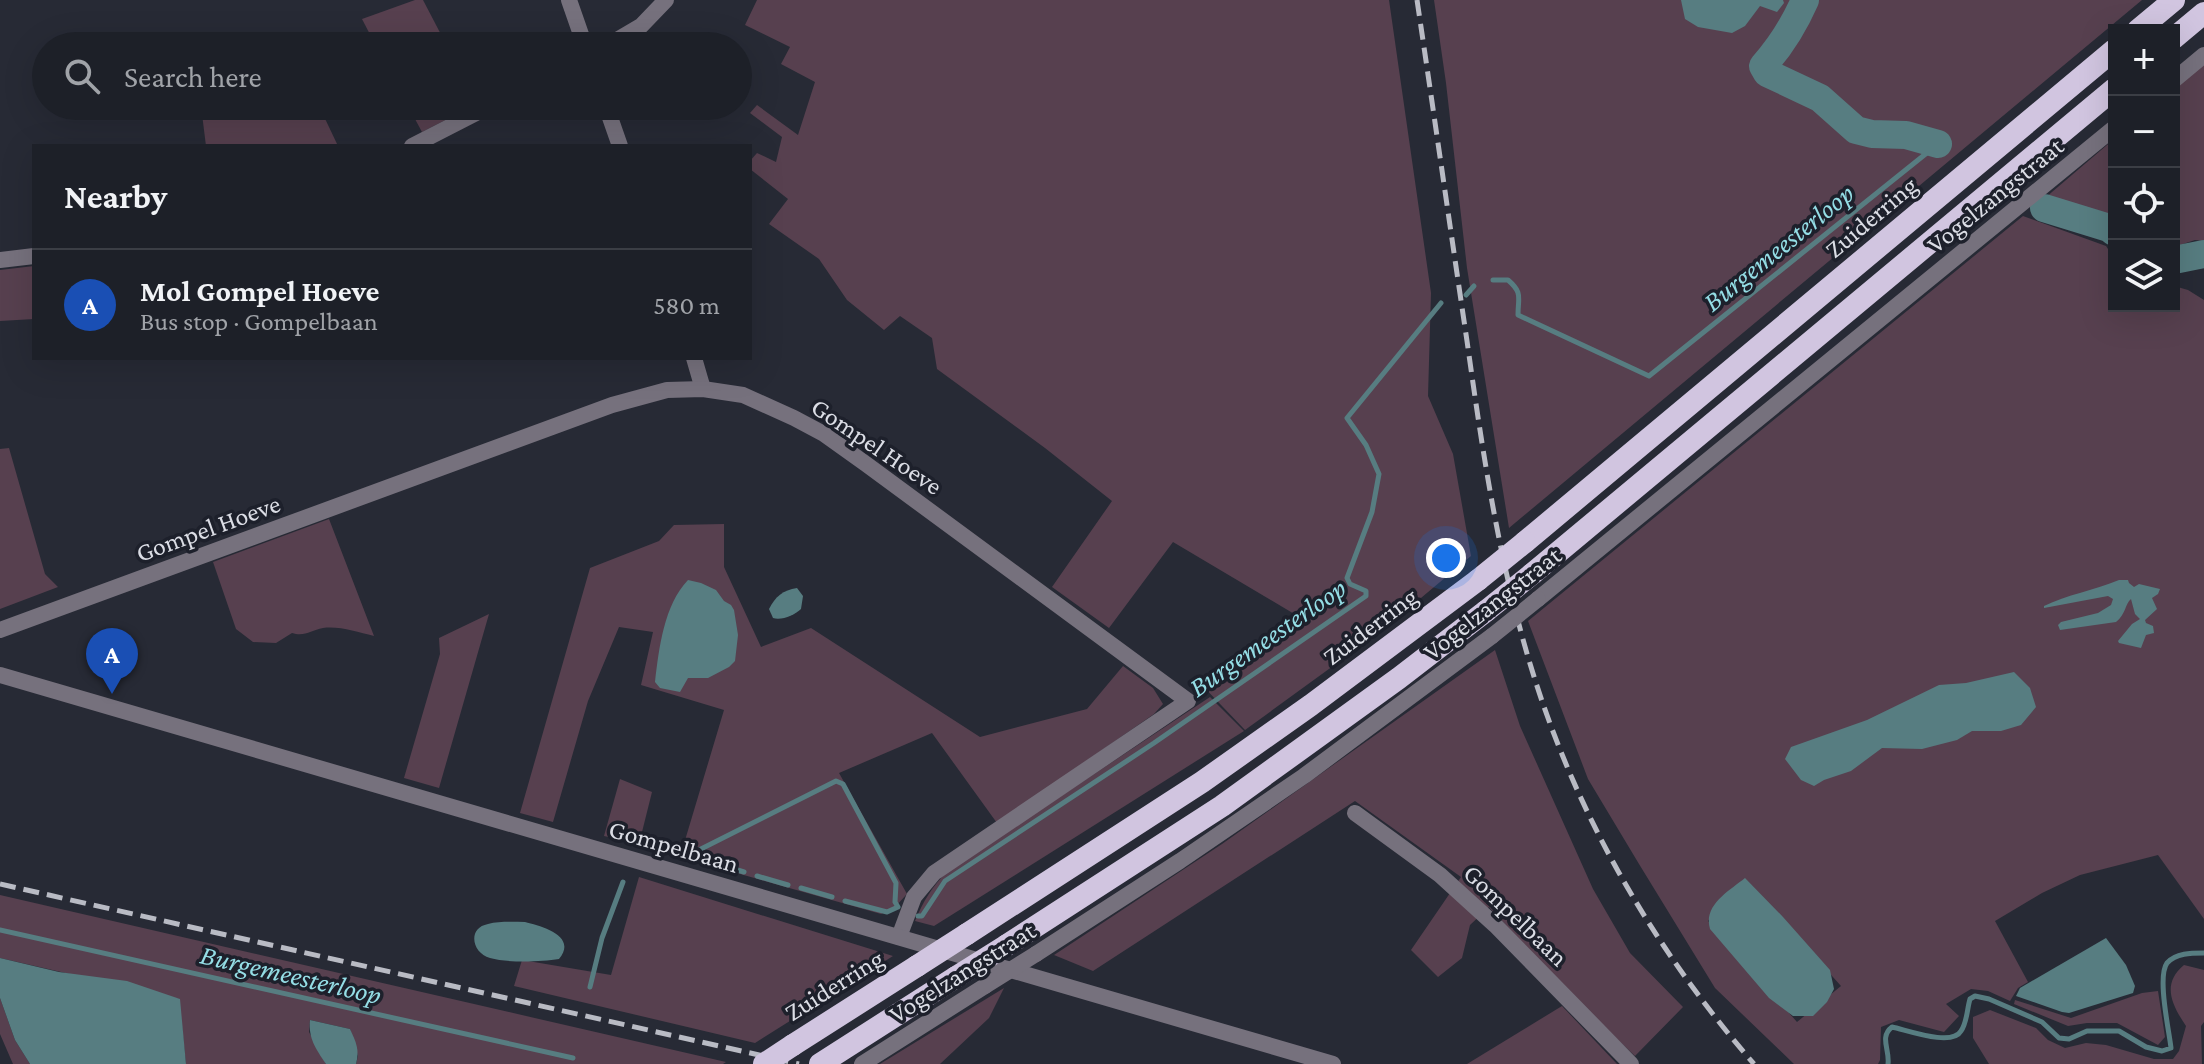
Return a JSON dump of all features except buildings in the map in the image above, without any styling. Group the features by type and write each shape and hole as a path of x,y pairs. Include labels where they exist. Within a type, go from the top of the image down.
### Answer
{"highway":[{"path":"2145,24 2174,0"},
{"path":"2180,33 2204,13"},
{"name":"Zuiderring","path":"764,1064 1202,782 1478,580 2108,55"},
{"path":"828,1059 1222,806 1386,687 1532,574 2108,94"}],"street":[{"path":"569,0 580,32"},
{"path":"631,32 641,26 666,0"},
{"path":"2180,75 2204,55"},
{"path":"416,144 463,120"},
{"path":"611,120 619,144"},
{"name":"Vogelzangstraat","path":"864,1063 1180,861 1304,776 1492,636 2108,133"},
{"path":"0,260 32,256"},
{"path":"695,360 703,389"},
{"name":"Gompel Hoeve","path":"0,630 612,405 667,390 703,389 743,395 824,434 1188,701 934,873 914,897 899,937"},
{"name":"Gompelbaan","path":"0,675 1333,1064"},
{"name":"Gompelbaan","path":"1355,813 1440,875 1495,925 1631,1064"}],"shaded area":[{"path":"423,0 440,32 369,32 362,19"},
{"path":"757,0 1389,0 1431,293 1428,396 1453,454 1471,556 1384,629 1245,730 1199,682 1296,615 1173,542 1109,628 1052,587 1112,501 937,369 932,338 900,316 884,330 847,300 819,259 769,224 788,199 752,171 752,159 757,153 776,162 782,137 752,114 752,111 757,105 798,135 815,82 781,64 790,47 745,25"},
{"path":"1434,0 2142,0 2113,24 2108,24 2108,28 1509,528 1467,268"},
{"path":"1681,0 1783,0 1784,3 1777,12 1760,6 1745,26 1732,33 1698,27 1685,19"},
{"path":"2204,63 2204,241 2195,240 2180,245 2180,96 2180,83"},
{"path":"203,120 326,120 337,144 206,144"},
{"path":"416,120 446,120 422,132"},
{"path":"2108,144 2108,218 2045,198"},
{"path":"2023,216 2106,246 2108,312 2180,312 2180,288 2204,300 2204,919 2158,855 2080,875 1995,921 2028,982 2018,988 2010,1001 1988,991 1971,989 1946,1004 1959,1016 1944,1032 1899,1020 1881,1027 1878,1064 1794,1064 1715,988 1588,779 1528,621","holes":["1745,879 1841,986 1797,1022 1708,921"]},
{"path":"32,266 32,319 0,321 0,270"},
{"path":"9,448 45,574 58,587 0,609 0,449"},
{"path":"329,519 374,636 329,628 304,634 292,633 276,643 253,642 236,629 213,562"},
{"path":"724,524 724,567 761,647 811,628 980,737 1087,709 1123,666 1153,688 1163,704 1154,714 997,823 932,733 839,773 907,894 895,907 881,914 680,857 724,710 641,685 653,632 619,627 588,701 553,822 520,813 590,568 659,541 674,525"},
{"path":"688,580 716,590 731,605 738,635 735,661 729,667 708,678 688,678 680,692 660,688 655,682 668,614"},
{"path":"2119,580 2128,580 2134,587 2139,584 2160,589 2152,598 2157,609 2145,620 2153,626 2154,633 2146,635 2141,648 2118,641 2140,619 2135,614 2131,599 2116,622 2060,630 2058,625 2061,622 2098,613 2111,605 2113,599 2108,596 2044,608 2062,599"},
{"path":"797,588 803,596 801,609 788,617 773,618 769,609 774,601 784,592"},
{"path":"489,614 439,788 404,778 440,654 439,638"},
{"path":"1495,650 1520,726 1593,889 1630,953 1683,1007 1635,1056 1578,1002 1489,907 1470,925 1462,958 1438,977 1411,950 1461,877 1355,801 1093,971 1054,955 1222,844"},
{"path":"2014,672 2030,688 2036,707 2021,725 2001,731 1972,731 1957,740 1922,749 1882,748 1851,771 1814,786 1801,780 1785,759 1791,747 1867,720 1939,685 1966,683"},
{"path":"1210,697 1244,731 934,926 915,921 928,895 947,872"},
{"path":"620,779 652,792 639,844 604,836"},
{"path":"639,877 893,956 755,1043 514,986 522,960 611,975"},
{"path":"1745,878 1830,970 1834,989 1827,1002 1813,1016 1793,1016 1769,998 1710,929 1710,913 1714,906"},
{"path":"0,895 726,1062 356,1064 358,1056 350,1029 310,1020 309,1032 326,1064 186,1064 179,999 0,958"},
{"path":"497,922 525,922 548,929 561,938 564,951 559,959 524,962 497,960 484,955 476,946 475,935 481,926"},
{"path":"2106,938 2126,965 2135,986 2133,993 2069,1013 2016,996 2020,988"},
{"path":"0,958 59,972 127,981 180,999 186,1064 30,1064 15,1040 0,998"},
{"path":"2184,965 2204,970 2202,1064 1989,1064 1973,1038 1973,1017 1990,1010 2036,1028 2048,1040 2065,1048 2086,1043 2106,1045 2154,1059 2173,1059 2179,1051 2186,1026 2173,1002 2171,987 2177,972"},
{"path":"1004,988 989,1018 940,1064 880,1064"},
{"path":"2158,991 2165,1037 2158,1045 2117,1023 2068,1026 2014,1004 2015,1000 2071,1018 2142,993"},
{"path":"0,998 15,1040 30,1064 13,1064 0,1034"},
{"path":"1562,1006 1617,1064 1467,1064"},
{"path":"310,1020 350,1029 357,1046 356,1064 326,1064 312,1038"}],"waterway":[{"path":"1805,0 1787,35 1763,66 1767,73 1820,98 1856,130 1906,135 1938,144"},
{"name":"Burgemeesterloop","path":"1493,280 1508,280 1516,288 1519,296 1518,315 1649,376 1938,144"},
{"path":"2044,208 2108,228"},
{"path":"2180,259 2204,254"},
{"name":"Burgemeesterloop","path":"1466,295 1474,286"},
{"name":"Burgemeesterloop","path":"918,916 922,916 945,881 1154,743 1366,596 1366,591 1350,584 1347,578 1372,512 1379,474 1366,445 1347,418 1441,303"},
{"path":"689,855 836,781 843,784 896,883 895,902 898,907 887,912 845,901"},
{"name":"Burgemeesterloop","path":"682,857 689,855 744,872"},
{"name":"Burgemeesterloop","path":"757,876 788,885"},
{"name":"Burgemeesterloop","path":"590,987 602,938 623,882"},
{"name":"Burgemeesterloop","path":"801,888 832,897"},
{"name":"Burgemeesterloop","path":"0,930 573,1058"},
{"path":"1888,1064 1886,1035 1892,1027 1939,1038 1956,1036 1965,1024 1970,999 1975,996 2042,1022 2059,1038 2069,1039 2087,1031 2119,1031 2146,1047 2162,1051 2171,1048 2163,991 2164,970 2175,957 2204,953"}],"railway":[{"path":"1417,0 1488,477 1505,568 1528,657 1581,799 1630,893 1688,981 1754,1064"},
{"path":"0,884 799,1064"}],"place":[{"name":"Mol Gompel Hoeve","path":"112,694"}]}
